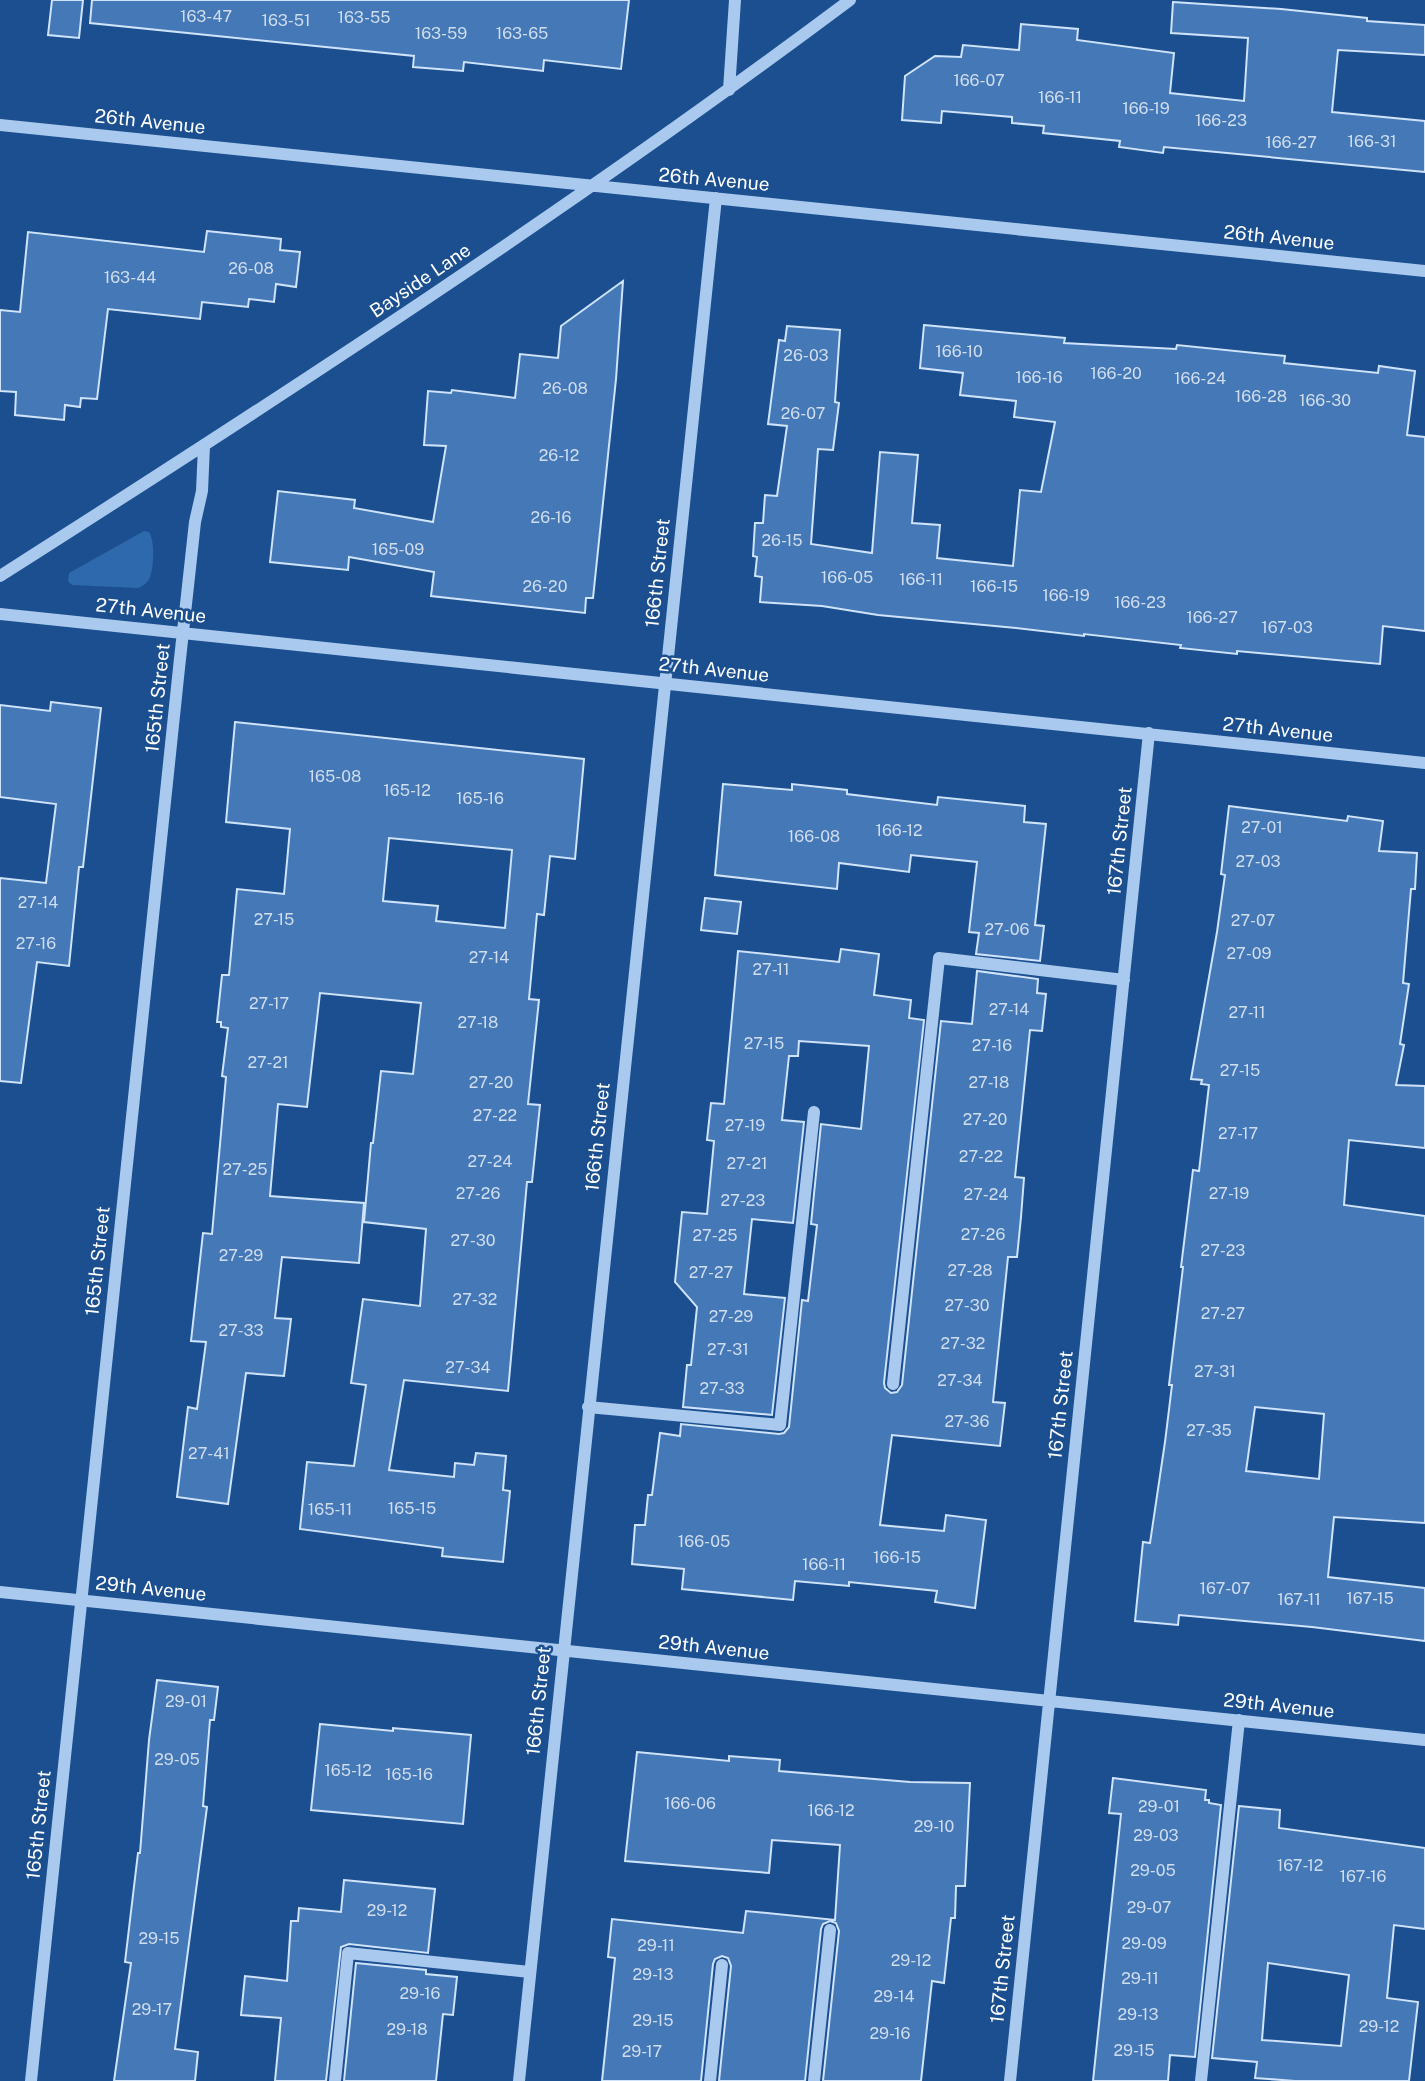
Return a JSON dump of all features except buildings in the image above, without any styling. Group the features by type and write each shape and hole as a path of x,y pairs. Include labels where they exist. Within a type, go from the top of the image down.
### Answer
{"street":[{"path":"729,90 735,0"},
{"name":"Bayside Lane","path":"0,576 204,446 593,187 850,0"},
{"name":"26th Avenue","path":"0,125 1425,271"},
{"name":"166th Street","path":"519,2081 716,198"},
{"name":"165th Street","path":"31,2081 183,632 195,522 202,491 204,446"},
{"name":"27th Avenue","path":"0,614 1425,763"},
{"name":"167th Street","path":"1010,2081 1149,733"},
{"path":"893,1384 939,958 1124,980"},
{"path":"588,1407 780,1425 814,1112"},
{"name":"29th Avenue","path":"0,1592 1425,1740"},
{"path":"1201,2081 1239,1720"},
{"path":"814,2081 830,1930"},
{"path":"335,2081 348,1953 530,1972"},
{"path":"709,2081 722,1965"}],"shaded area":[{"path":"144,531 151,536 153,554 150,577 143,585 138,588 72,585 68,581 69,573"}]}
